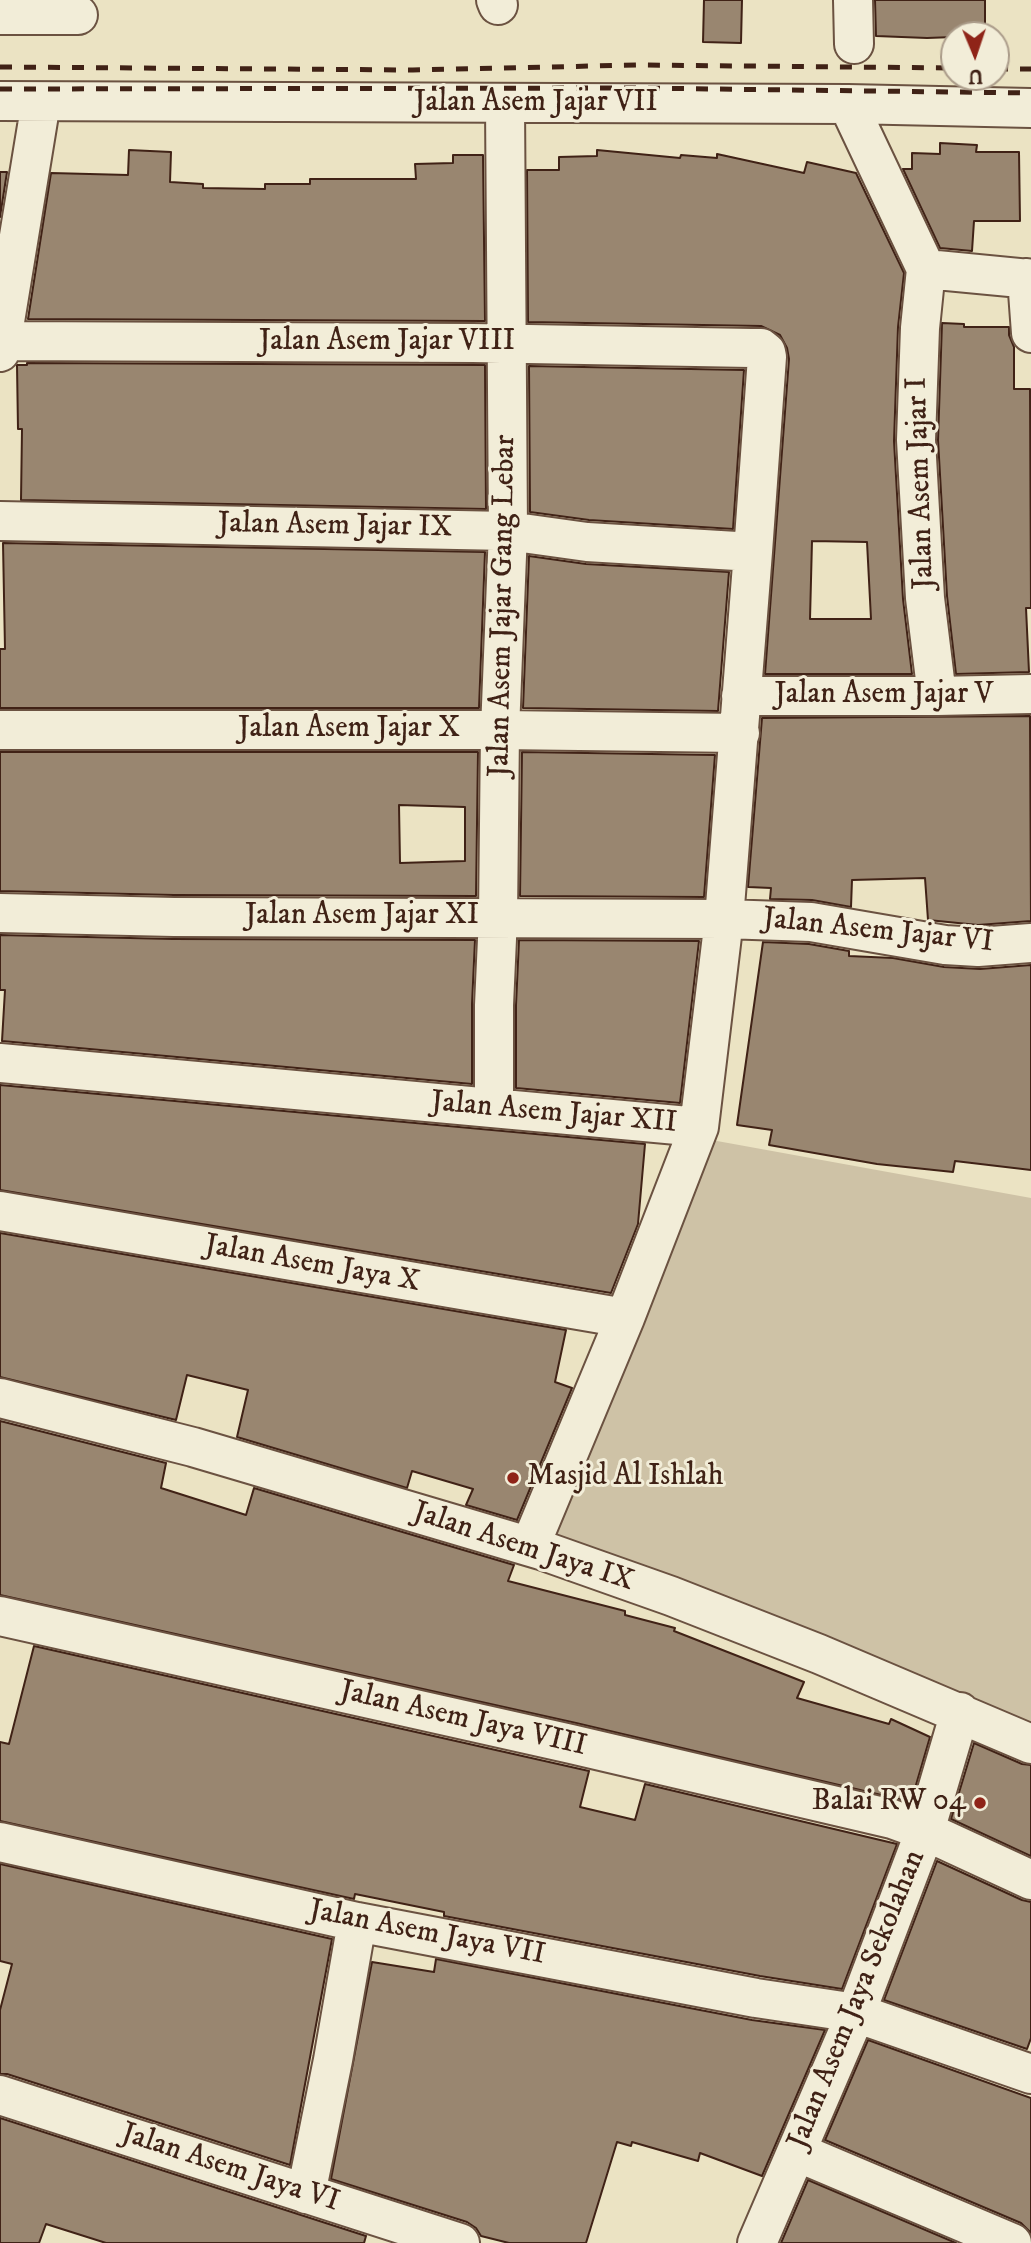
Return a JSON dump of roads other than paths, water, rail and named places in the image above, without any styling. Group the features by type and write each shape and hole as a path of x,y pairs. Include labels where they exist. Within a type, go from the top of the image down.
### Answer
{"street":[{"path":"853,0 854,44"},
{"path":"0,15 78,15"},
{"name":"Jalan Asem Jajar VII","path":"0,101 848,104 1031,108"},
{"path":"1,347 41,102"},
{"name":"Jalan Asem Jajar Gang Lebar","path":"495,1108 494,1005 500,730 508,531 505,104"},
{"path":"848,104 926,269 1029,279 1031,333"},
{"name":"Jalan Asem Jajar I","path":"926,269 920,328 916,440 925,598 937,696"},
{"name":"Jalan Asem Jajar VIII","path":"1,347 508,344 761,348 767,357 753,552"},
{"name":"Jalan Asem Jajar IX","path":"0,521 508,531 587,542 753,552"},
{"path":"699,1127 724,919 753,552"},
{"name":"Jalan Asem Jajar V","path":"741,715 937,696 1029,694"},
{"name":"Jalan Asem Jajar X","path":"0,730 500,730 741,715"},
{"name":"Jalan Asem Jajar XI","path":"0,913 174,917 498,916 724,919"},
{"name":"Jalan Asem Jajar VI","path":"724,919 811,922 945,945 978,947 1031,943"},
{"name":"Jalan Asem Jajar XII","path":"0,1063 699,1127 625,1318 530,1546"},
{"name":"Jalan Asem Jaya X","path":"0,1211 625,1318"},
{"name":"Jalan Asem Jaya IX","path":"0,1398 193,1447 530,1546 684,1601 960,1712 1031,1744"},
{"name":"Jalan Asem Jaya VIII","path":"0,1616 892,1819 925,1831 1031,1880"},
{"name":"Jalan Asem Jaya Sekolahan","path":"757,2243 856,2013 925,1831 960,1712"},
{"name":"Jalan Asem Jaya VII","path":"0,1842 357,1922 756,1998 856,2013 1031,2074"},
{"path":"306,2194 357,1922"},
{"name":"Jalan Asem Jaya VI","path":"0,2095 460,2243"},
{"path":"797,2152 1012,2243"}],"railway":[{"path":"0,67 413,70 638,65 940,68"},
{"path":"1010,69 1031,69"},
{"path":"0,89 635,88 1031,93"}],"place":[{"name":"Masjid Al Ishlah","path":"513,1478"},
{"name":"Balai RW 04","path":"980,1803"}]}
